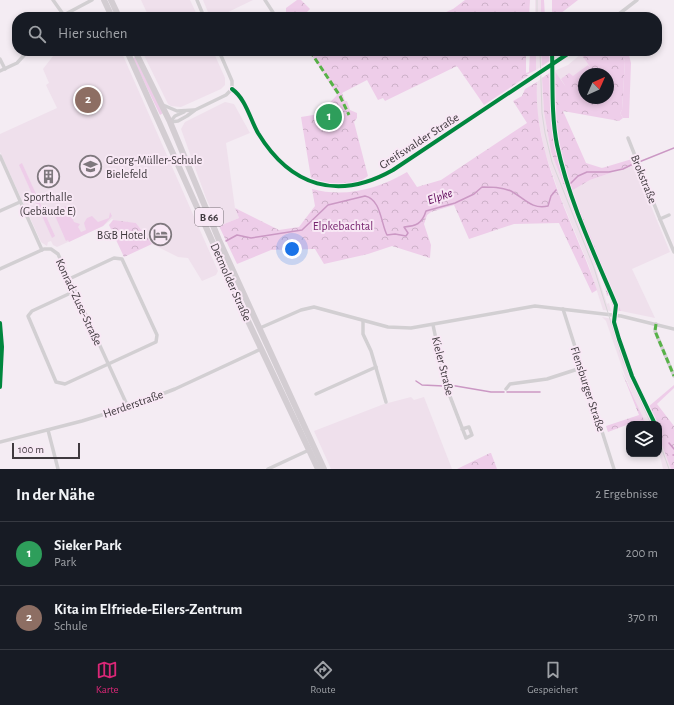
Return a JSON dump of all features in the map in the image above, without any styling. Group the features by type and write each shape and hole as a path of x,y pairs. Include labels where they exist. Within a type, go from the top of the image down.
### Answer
{"main road":[{"path":"104,0 110,12"},
{"path":"111,0 117,12"},
{"name":"Detmolder Straße","path":"129,56 260,349 318,469"},
{"name":"Detmolder Straße","path":"137,56 170,122 229,260 324,469"},
{"path":"160,126 170,122"},
{"path":"222,263 229,260"},
{"path":"252,331 260,328"},
{"path":"260,349 268,345"}],"street":[{"path":"53,0 60,12"},
{"path":"70,12 92,0"},
{"path":"196,0 202,12"},
{"path":"265,0 273,12"},
{"path":"621,12 637,0"},
{"path":"0,71 17,63 23,56"},
{"path":"170,122 178,121 195,110 226,95 232,89 232,81 221,56"},
{"name":"Greifswalder Straße","path":"232,89 239,95 266,144 284,167 306,180 329,186 346,187 368,183 389,173 565,56"},
{"path":"0,59 5,69"},
{"path":"160,103 170,109 185,111 195,110"},
{"path":"170,122 175,116 185,111"},
{"name":"Brokstraße","path":"628,138 674,252"},
{"path":"0,156 42,250"},
{"path":"0,211 20,202"},
{"name":"Brokstraße","path":"660,219 669,215"},
{"name":"Konrad-Zuse-Straße","path":"0,268 42,250 49,248 56,252 128,407"},
{"path":"69,279 114,258 120,258 124,262 157,339 153,344 65,384 56,382 28,316 32,311 75,291"},
{"path":"260,328 301,310 314,306 363,321 400,328 433,325 530,307 563,309 621,316 674,329"},
{"name":"Flensburger Straße","path":"563,309 614,469"},
{"path":"363,321 363,334 371,351 386,402"},
{"path":"0,323 2,347 0,387"},
{"path":"656,324 655,331 674,376"},
{"name":"Kieler Straße","path":"433,325 446,386 462,429"},
{"name":"Herderstraße","path":"0,442 128,407 175,389 260,349"},
{"path":"316,394 376,367"},
{"path":"506,389 510,384 547,379 581,368"},
{"path":"48,430 58,469"},
{"path":"268,469 309,450"}],"shaded area":[{"path":"141,0 190,0 196,12 147,12"},
{"path":"203,0 253,0 228,12 208,12"},
{"path":"535,0 541,0 541,12 535,12"},
{"name":"Georg-Müller-Schule Bielefeld","path":"53,56 123,56 218,271 216,275 202,281 188,258 178,257 152,244 136,223 117,222 112,219 103,226 57,247 53,245 51,241 48,242 47,246 41,242 0,152 0,134 57,108 46,85 49,83 43,69"},
{"path":"144,56 215,56 225,78 225,85 221,89 181,107 171,106 168,104"},
{"path":"536,56 541,56 542,66 536,70"},
{"path":"579,56 583,56 592,68 578,68 578,83 569,90 554,71 568,65"},
{"path":"542,78 544,112 551,152 593,260 607,304 609,303 611,311 603,310 589,266 560,196 545,153 537,113 536,89 537,82"},
{"path":"225,102 234,104 250,133 226,143 235,208 239,218 219,226 206,198 181,129 185,122"},
{"path":"634,165 670,252 632,269 655,318 621,311 573,193 573,190 590,180"},
{"path":"602,317 613,319 614,328 628,367 652,421 644,421 642,417 625,376 606,321"},
{"path":"411,397 414,400 424,397 452,469 331,469 314,431 384,404"},
{"path":"662,444 671,469 663,469 660,457 662,457"}],"green space":[{"path":"297,0 301,0 310,9 307,12 286,12 286,8"},
{"path":"465,0 525,0 525,12 446,12"},
{"path":"525,0 530,0 529,12 525,12"},
{"path":"541,0 544,0 545,12 541,12"},
{"path":"552,0 578,0 562,12 552,12"},
{"path":"312,56 526,56 526,75 529,75 484,105 457,66 385,101 383,98 378,100 367,80 342,93 350,110 357,113 357,118 354,122 368,176 362,180 348,184 333,184 311,178 301,117 319,114 337,95"},
{"path":"530,56 536,56 536,70 526,75 526,73 529,72"},
{"path":"541,56 551,56 551,60 542,66"},
{"path":"582,56 622,56 625,61 622,110 620,113 623,118 619,121 563,111 586,163 602,168 632,159 634,165 590,180 573,190 621,311 614,310 609,295 607,296 602,274 600,274 593,260 551,152 544,112 542,78 554,70 566,87 561,79 569,73 573,76 578,72 578,104 614,104 614,68 591,68"},
{"path":"622,56 629,56 631,63 629,118 623,118 620,113 622,110 625,61"},
{"path":"135,57 163,113 160,115 133,59"},
{"name":"Elpkebachtal","path":"537,82 537,109 541,136 548,162 597,290 592,293 559,223 514,224 469,239 454,205 431,212 427,215 424,224 431,245 430,258 392,246 368,254 324,264 315,249 271,250 237,264 219,226 239,218 235,208 279,230 299,227 315,206 312,189 337,193 361,190 385,183 407,172 417,187 441,180 527,123 513,101 522,96 525,89"},
{"path":"22,163 55,236 52,238 19,165"},
{"path":"67,206 74,222 80,224 78,227 81,232 86,230 84,223 87,218 92,216 98,222 109,218 110,212 112,216 103,226 69,242 68,240 66,241 53,211"},
{"path":"113,220 136,223 152,244 124,257 109,225"},
{"path":"613,319 633,375 648,407 674,385 674,388 657,404 674,426 674,469 671,469 662,445 662,421 652,421 629,372 617,341"},
{"path":"621,370 645,421 626,421 626,425 608,432 606,426 639,415"},
{"path":"490,453 497,469 457,469"}],"waterway":[{"name":"Elpke","path":"639,162 674,148"},
{"name":"Elpke","path":"570,184 578,176 587,172 609,172 623,169 633,164"},
{"name":"Elpke","path":"226,241 237,235 251,238 302,230 328,205 365,196 374,202 380,212 387,235 395,234 406,236 408,233 404,227 418,224 423,219 426,211 455,203 474,194 482,187 511,191 528,203 542,207 548,206 551,196 556,190"},
{"path":"416,381 422,385 444,386"},
{"path":"450,385 491,392 504,392"},
{"path":"507,392 540,392"},
{"path":"669,443 674,449"}],"tram line":[{"path":"537,0 537,12"},
{"path":"540,56 542,113 552,162 594,268 623,361 650,421"},
{"path":"662,449 669,469"}],"marked path":[{"path":"313,56 340,96 349,115"},
{"path":"656,324 655,331 674,376"}],"cycle path":[{"path":"552,56 554,122 562,166 575,207 616,305 614,322 632,376 654,421"},
{"path":"232,89 241,98 258,133 271,151 285,166 301,177 317,183 335,186 353,185 373,180 393,170 564,56"},
{"path":"0,323 2,347 0,387"}],"place":[{"name":"Kita im Elfriede-Eilers-Zentrum","path":"88,100"},
{"name":"Sieker Park","path":"329,117"},
{"name":"Georg-Müller-Schule Bielefeld","path":"90,167"},
{"name":"Sporthalle (Gebäude E)","path":"48,176"},
{"name":"B&B Hotel","path":"161,235"}]}
